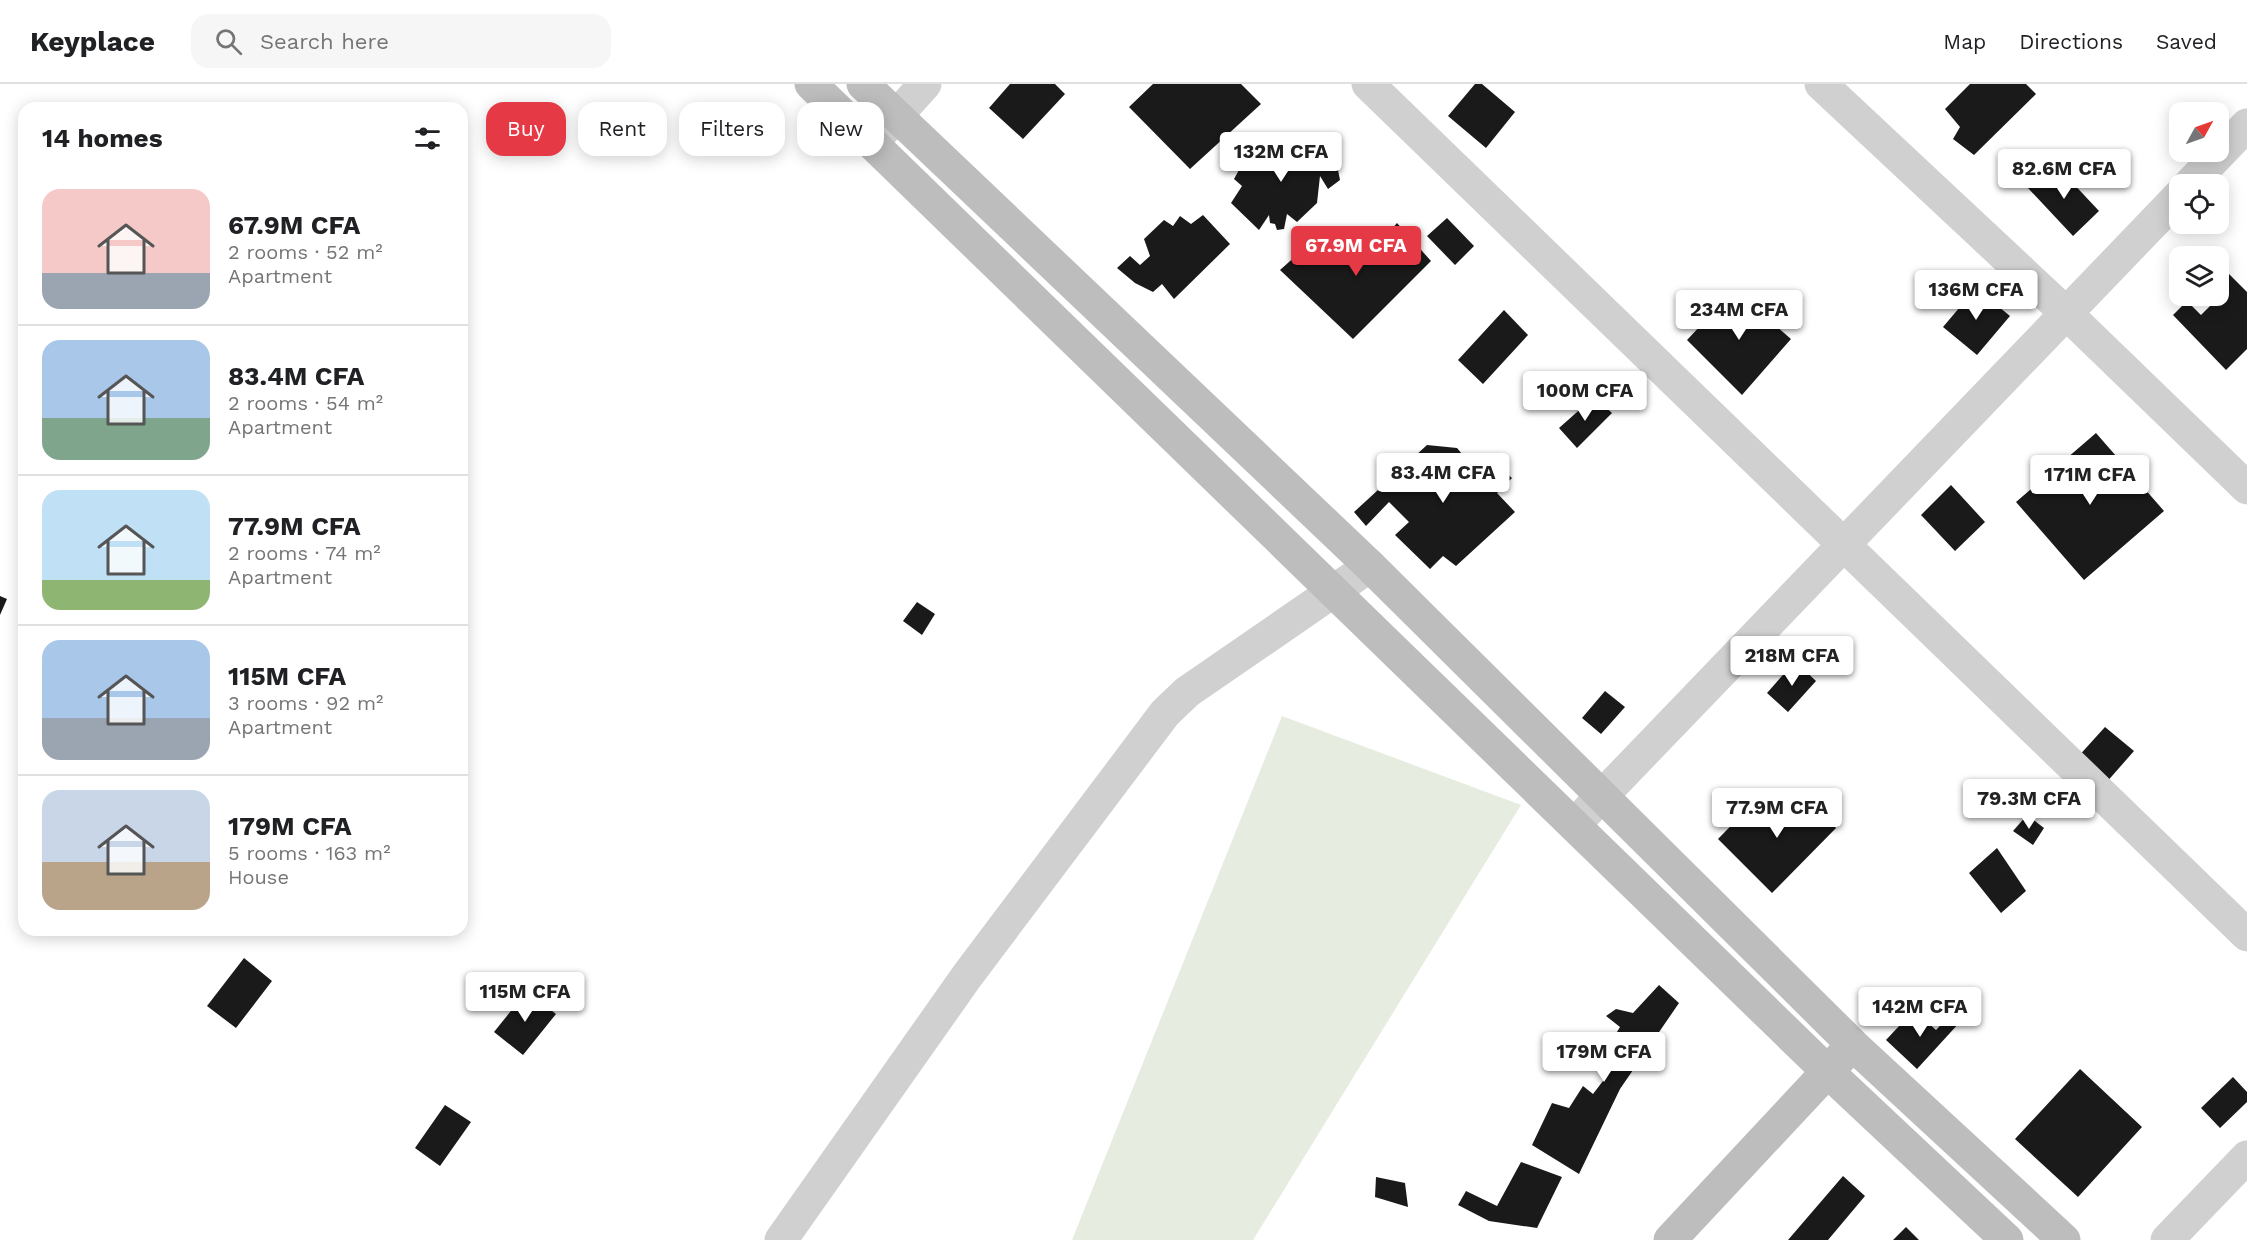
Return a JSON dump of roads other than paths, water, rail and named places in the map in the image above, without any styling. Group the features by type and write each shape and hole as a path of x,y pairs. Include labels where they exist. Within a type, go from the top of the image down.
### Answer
{"street":[{"path":"811,84 830,102"},
{"path":"863,84 1370,567 1853,1045 2064,1240"},
{"path":"884,129 925,84"},
{"path":"1368,84 2247,935"},
{"path":"1821,84 2247,488"},
{"path":"2200,174 2247,125"},
{"path":"884,154 1827,1071 2007,1240"},
{"path":"1574,825 2169,206"},
{"path":"781,1240 967,976 1165,713 1188,692 1370,567"},
{"path":"1670,1240 1853,1045"},
{"path":"2167,1240 2247,1157"}]}
